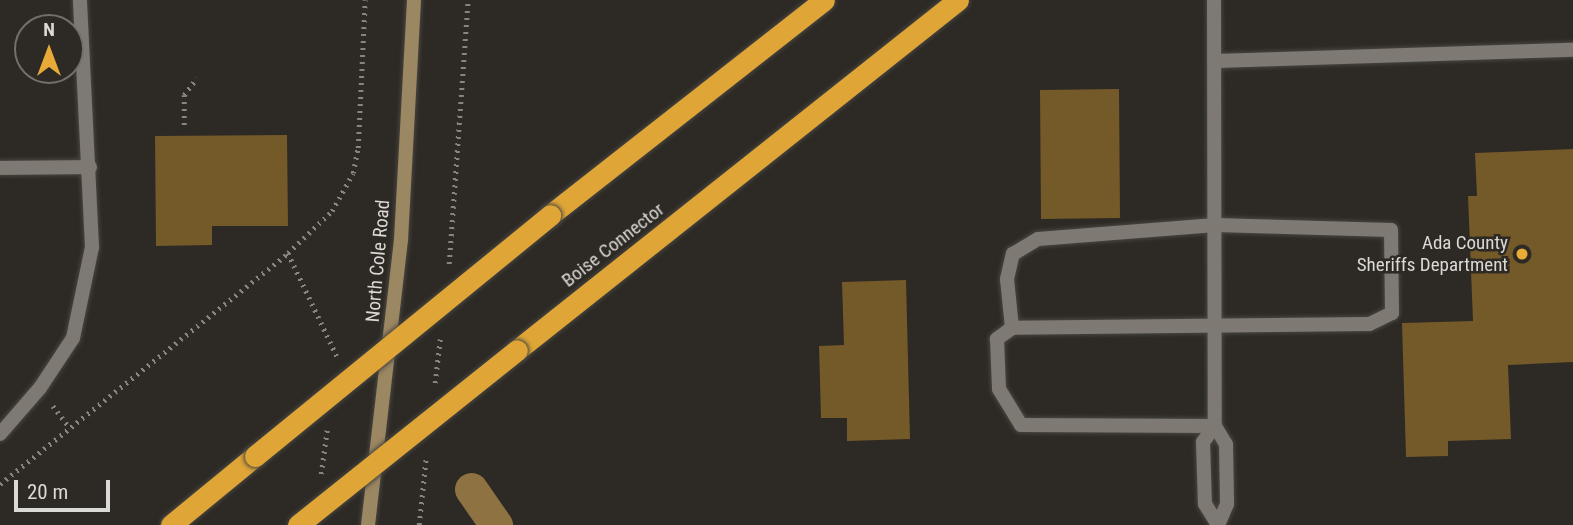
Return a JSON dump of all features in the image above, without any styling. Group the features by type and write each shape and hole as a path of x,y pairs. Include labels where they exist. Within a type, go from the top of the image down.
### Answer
{"highway":[{"path":"171,525 550,215 824,0"},
{"name":"Boise Connector","path":"298,525 958,0"}],"main road":[{"name":"North Cole Road","path":"368,525 401,240 414,0"}],"lane":[{"path":"0,434 40,388 73,338 92,247 80,0"},
{"path":"1214,0 1215,426 1226,444 1227,504 1218,525"},
{"path":"1215,61 1573,50"},
{"path":"0,168 90,167"},
{"path":"1013,328 1007,279 1013,254 1038,239 1215,225 1391,230 1392,313 1369,324 1013,328 997,339 999,389 1021,425 1215,426"},
{"path":"1215,426 1203,442 1205,504 1218,525"}],"path":[{"path":"0,484 288,253 332,212 349,183 358,148 365,0"},
{"path":"184,125 184,95 197,78"}],"building":[{"path":"1119,89 1120,218 1041,219 1040,90"},
{"path":"287,135 288,226 212,226 212,245 156,246 155,136"},
{"name":"Ada County Sheriffs Department","path":"1573,149 1573,362 1508,365 1511,439 1448,441 1448,456 1406,457 1402,323 1473,321 1468,196 1477,196 1475,153"},
{"path":"906,280 910,439 847,441 847,418 821,418 819,346 844,345 842,282"}],"waterway":[{"path":"471,489 496,525"}],"place":[{"name":"Ada County Sheriffs Department","path":"1522,254"}]}
